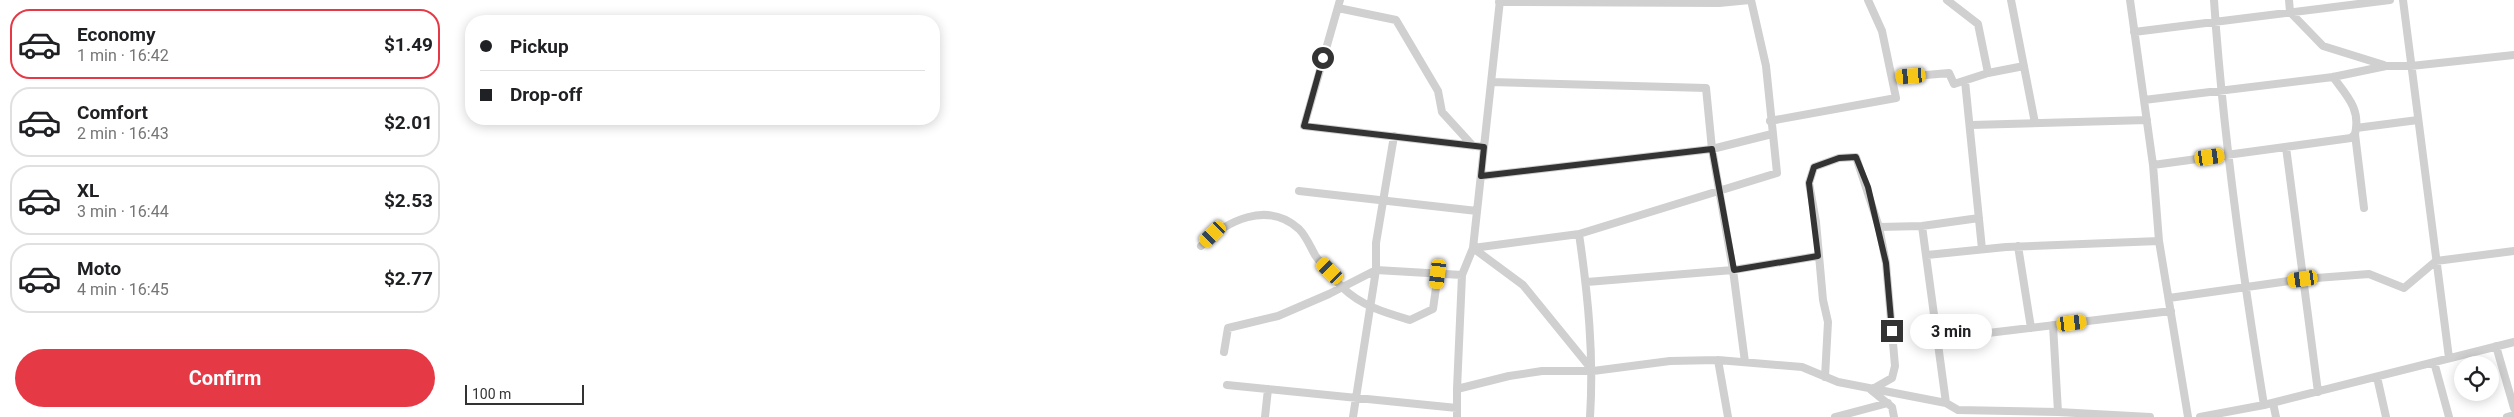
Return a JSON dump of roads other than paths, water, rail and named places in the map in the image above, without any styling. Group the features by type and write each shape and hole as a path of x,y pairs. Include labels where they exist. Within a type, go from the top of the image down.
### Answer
{"street":[{"path":"1457,417 1462,275 1473,248 1499,1 1750,0 1766,66 1770,122 1777,173 1579,234 1473,248"},
{"path":"1770,122 1896,98 1882,31 1868,0"},
{"path":"1946,0 1978,24 1988,73"},
{"path":"2011,0 2035,122"},
{"path":"2130,0 2154,165 2159,241 2188,417"},
{"path":"2214,0 2220,91 2244,287 2264,405"},
{"path":"2289,0 2290,12 2323,46 2386,66"},
{"path":"2134,32 2390,0"},
{"path":"2403,0 2449,358"},
{"path":"1473,146 1442,112 1438,91 1396,20 1339,4 1304,126 1394,136 1473,146 1484,147"},
{"path":"2144,100 2333,76 2386,66 2411,66 2514,55"},
{"path":"1892,78 1949,73 1954,84 1988,73 2024,66"},
{"path":"2333,76 2356,109 2356,131 2364,208"},
{"path":"1965,81 1971,125 1982,249"},
{"path":"1491,82 1706,88 1712,149 1734,270 1745,362"},
{"path":"1971,125 2147,120"},
{"path":"2154,165 2350,138 2356,131 2418,120"},
{"path":"1481,176 1712,149 1772,134"},
{"path":"1353,417 1376,270 1376,243 1394,136"},
{"path":"2286,146 2318,392"},
{"path":"1825,377 1828,322 1823,300 1809,183 1814,167 1839,158 1856,157 1879,227 1886,263 1895,366 1892,378 1871,390"},
{"path":"1299,191 1383,202 1477,211"},
{"path":"1201,246 1228,224 1248,216 1264,215 1282,219 1299,229 1316,256 1342,287 1378,311 1410,320 1433,309 1438,274"},
{"path":"1879,227 1922,226 1979,218"},
{"path":"1922,226 1946,403"},
{"path":"1579,234 1587,282 1593,371 1590,417"},
{"path":"1927,256 2018,246 2159,241"},
{"path":"2018,246 2031,328"},
{"path":"1473,248 1523,285 1593,371"},
{"path":"2169,298 2303,279 2369,274 2404,288 2436,261 2514,251"},
{"path":"1587,282 1734,270 1818,256"},
{"path":"1224,352 1228,328 1278,316 1376,270 1462,275"},
{"path":"1938,339 2171,311"},
{"path":"2053,325 2058,412"},
{"path":"2200,417 2273,403 2514,342"},
{"path":"2496,346 2514,408"},
{"path":"1457,389 1509,376 1542,371 1593,371 1670,362 1718,360 1802,367 1825,377 1871,390 1946,403 1965,413 2058,412 2150,417"},
{"path":"1718,360 1728,417"},
{"path":"2434,362 2449,417"},
{"path":"2377,377 2386,417"},
{"path":"1226,386 1457,408"},
{"path":"1265,417 1268,389"},
{"path":"1871,390 1892,407 1894,417"},
{"path":"1836,417 1888,403"},
{"path":"2273,403 2276,417"},
{"path":"2507,417 2514,415"}]}
